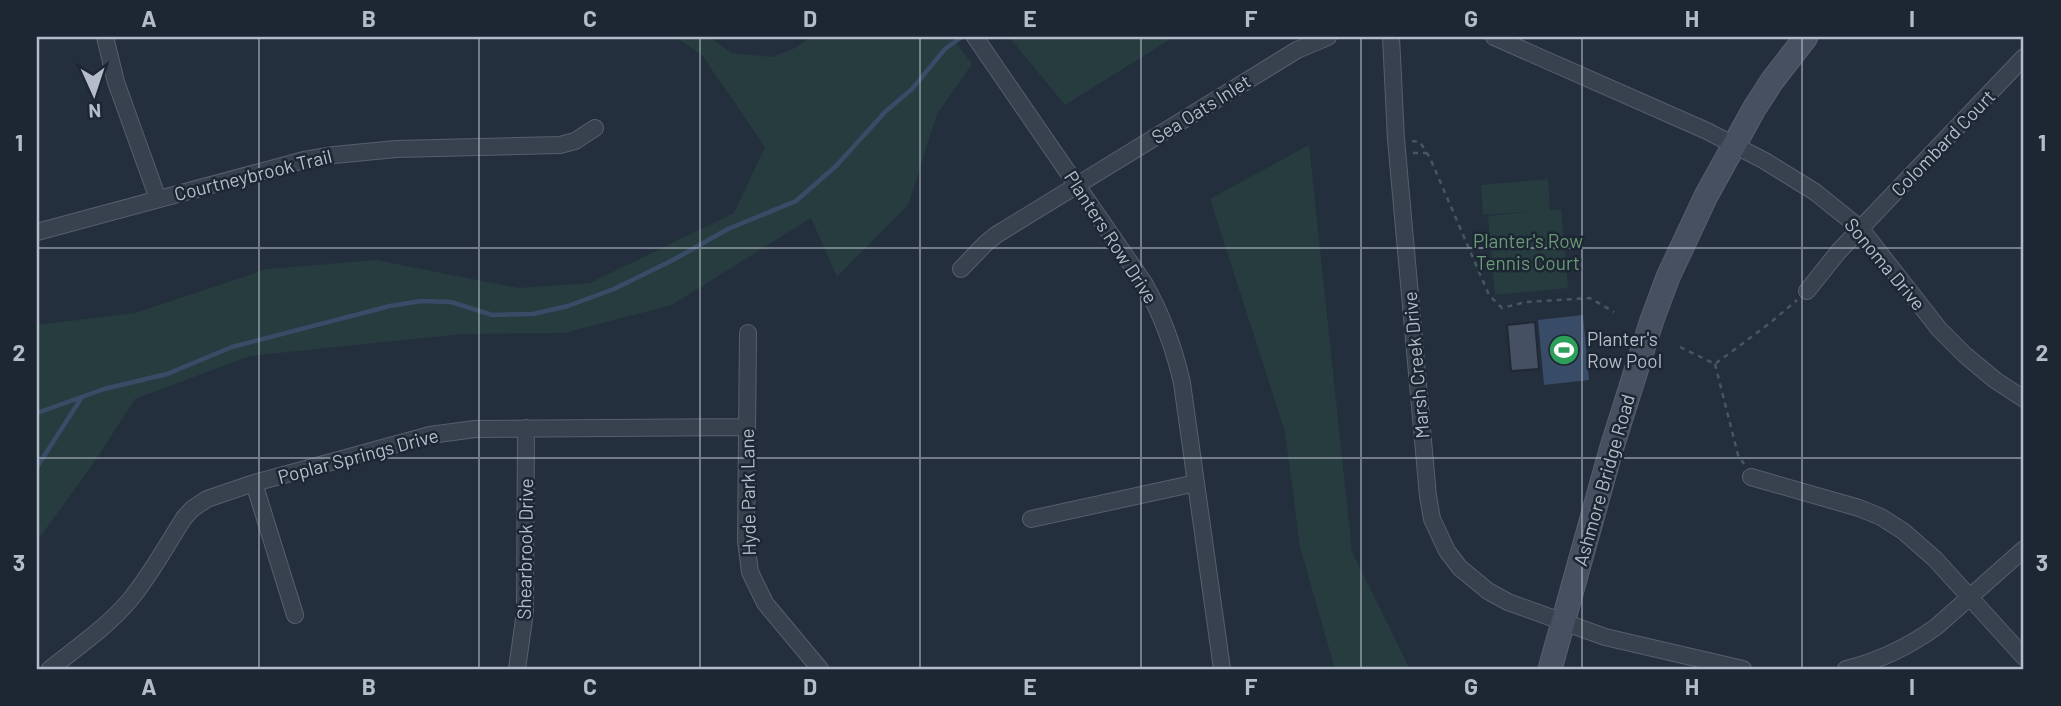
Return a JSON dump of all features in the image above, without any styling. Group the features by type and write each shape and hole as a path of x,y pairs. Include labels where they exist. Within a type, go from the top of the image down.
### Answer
{"main road":[{"name":"Ashmore Bridge Road","path":"1550,669 1611,450 1652,320 1688,233 1734,145 1772,81 1806,37"}],"street":[{"path":"105,37 116,82 158,199"},
{"name":"Planters Row Drive","path":"975,37 1144,283 1165,324 1182,383 1222,669"},
{"name":"Sea Oats Inlet","path":"961,270 996,235 1297,50 1328,37"},
{"name":"Marsh Creek Drive","path":"1391,37 1396,139 1428,496 1432,519 1447,551 1473,581 1508,602 1605,637 1743,669"},
{"path":"1494,37 1734,145"},
{"name":"Colombard Court","path":"1807,291 1839,251 2024,57"},
{"name":"Courtneybrook Trail","path":"37,232 304,160 396,149 559,145 575,141 595,128"},
{"name":"Sonoma Drive","path":"1734,145 1815,192 1861,229 1965,355 1995,380 2024,398"},
{"name":"Hyde Park Lane","path":"748,333 746,541 750,572 765,603 820,669"},
{"name":"Poplar Springs Drive","path":"50,669 129,602 184,518 206,499 254,483 430,435 475,429 747,427"},
{"name":"Shearbrook Drive","path":"517,669 525,612 526,428"},
{"path":"1751,477 1859,508 1881,517 1903,531 1924,547 2024,657"},
{"path":"254,483 295,615"},
{"path":"1031,519 1196,483"},
{"path":"1846,669 1884,658 1921,638 2024,549"}],"path":[{"path":"1396,139 1420,142 1430,158 1489,295 1502,308 1526,302 1590,298 1614,312"},
{"path":"1715,363 1770,323 1807,291"},
{"path":"1680,347 1715,363"},
{"path":"1715,363 1738,455 1751,477"}],"green space":[{"path":"675,37 709,37 732,53 772,57 795,48 811,37 952,37 972,64 937,114 908,205 837,277 811,218 672,305 564,333 462,334 250,356 135,399 93,464 37,541 37,325 135,313 267,269 376,260 518,288 590,283 734,213 765,147 702,55"},
{"path":"1009,37 1174,37 1065,105"},
{"path":"1309,145 1352,552 1410,669 1335,669 1300,547 1285,432 1210,199"},
{"name":"Planter's Row Tennis Court","path":"1548,179 1550,210 1561,209 1568,288 1495,295 1488,216 1533,211 1483,215 1481,185"}],"water":[{"name":"Planter's Row Pool","path":"1583,315 1589,380 1544,385 1538,320"}],"building":[{"path":"1535,322 1539,369 1511,371 1507,325"}],"waterway":[{"path":"37,413 104,389 167,374 232,347 390,306 421,301 451,302 492,315 533,314 568,306 614,289 728,229 796,201 836,166 885,112 912,89 945,49 960,38"},
{"path":"37,467 82,397"}],"place":[{"name":"Planter's Row Pool","path":"1564,350"}]}
